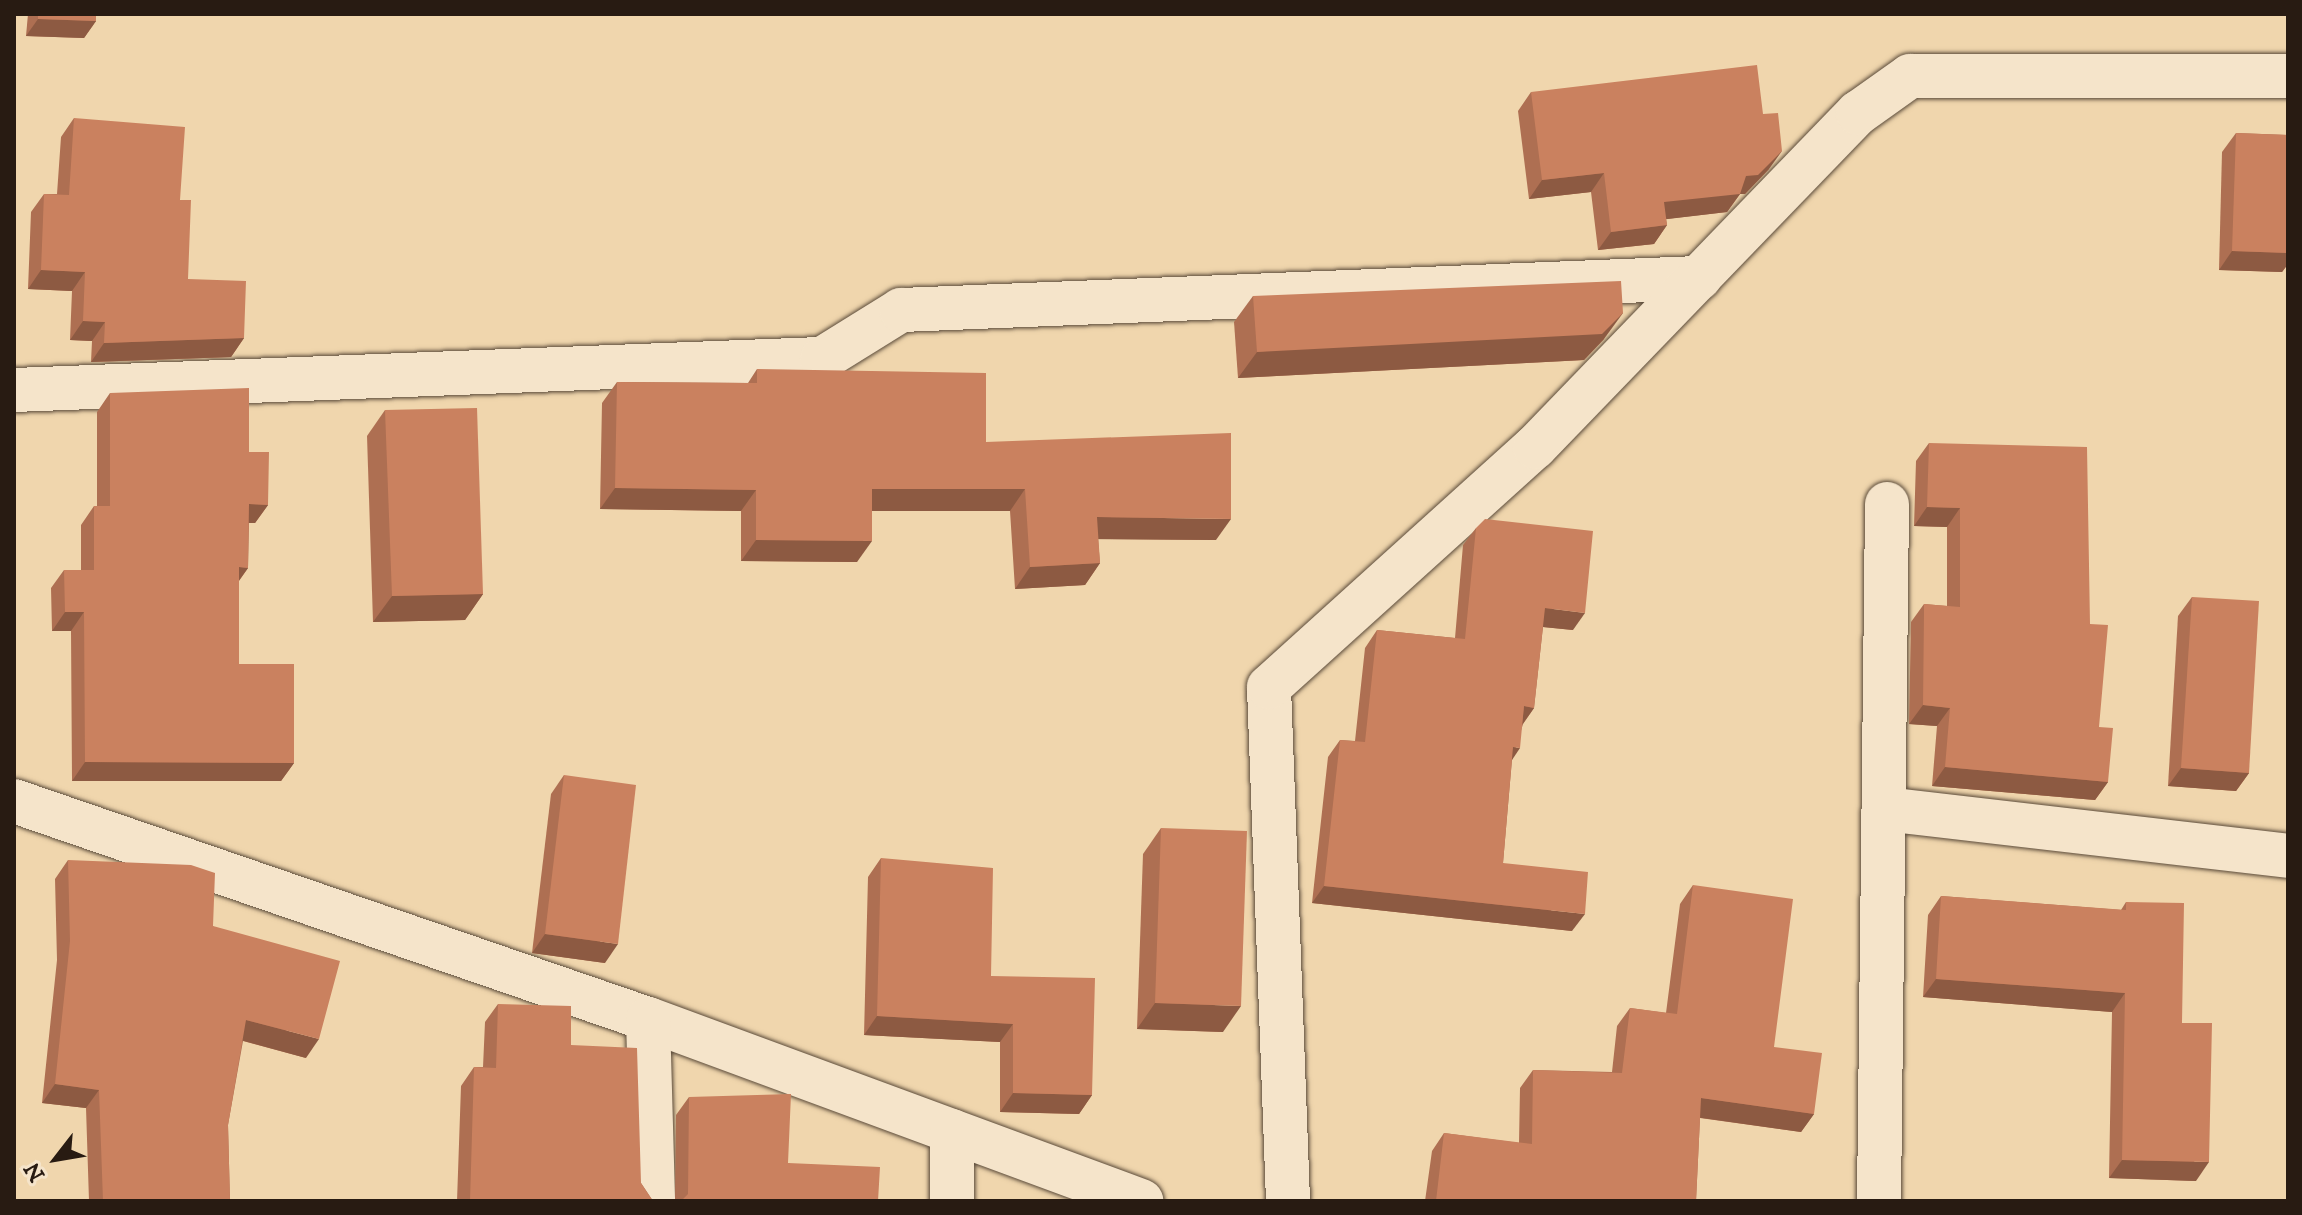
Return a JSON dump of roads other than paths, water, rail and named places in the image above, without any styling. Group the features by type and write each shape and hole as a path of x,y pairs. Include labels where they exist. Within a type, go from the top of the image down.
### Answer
{"street":[{"path":"1288,1201 1269,687 1535,447 1858,113 1910,76 2288,76"},
{"path":"14,390 822,359 901,310 1699,278"},
{"path":"1879,1201 1887,504"},
{"path":"14,801 648,1019 1141,1201"},
{"path":"1884,809 2288,856"},
{"path":"648,1019 653,1201"},
{"path":"952,1131 952,1201"}]}
